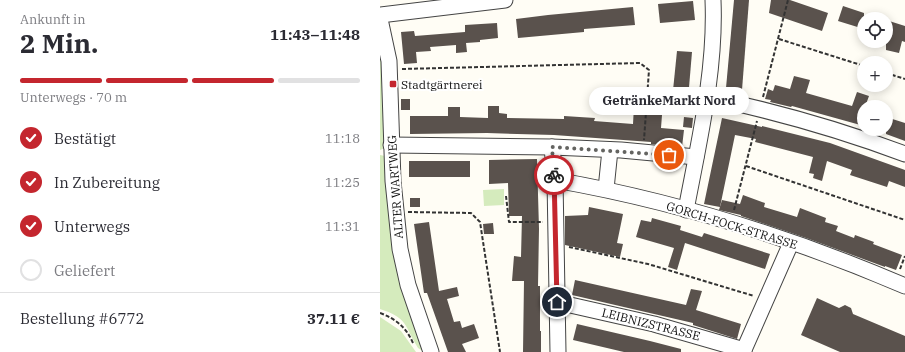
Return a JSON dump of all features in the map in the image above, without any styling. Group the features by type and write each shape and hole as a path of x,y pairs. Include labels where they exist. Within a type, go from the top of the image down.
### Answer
{"street":[{"path":"381,23 505,0"},
{"path":"686,210 707,97 711,54 713,0"},
{"name":"ALTER WARTWEG","path":"381,23 389,61 391,145 400,249 408,285 430,351"},
{"path":"707,97 760,109 874,142 905,154"},
{"path":"391,145 552,147 643,152 696,157"},
{"path":"552,147 556,222 558,352"},
{"path":"606,189 610,150"},
{"name":"GORCH-FOCK-STRASSE","path":"554,180 606,189 731,222 846,262 905,286"},
{"path":"744,351 791,243"},
{"name":"LEIBNIZSTRASSE","path":"557,302 654,324 744,351"}],"path":[{"path":"779,39 857,64"},
{"path":"389,70 640,63 649,70 643,152"},
{"path":"893,75 905,79"},
{"path":"746,166 905,220"},
{"path":"506,196 509,222 556,222"},
{"path":"396,212 471,213 480,222 500,352"},
{"path":"556,244 648,264 766,299"},
{"path":"380,313 393,318 400,324 409,334 417,350 422,352 430,351"}],"green space":[{"path":"381,51 385,148 380,150 380,52"},
{"path":"380,155 385,156 387,183 423,348 421,350 418,348 401,319 380,309"},
{"path":"504,189 504,205 484,206 483,190"},
{"path":"380,317 401,331 416,352 380,352"}],"building":[{"path":"734,0 749,0 742,90 726,88"},
{"path":"771,0 790,0 828,13 822,31 769,13"},
{"path":"693,1 695,20 660,23 658,4"},
{"path":"843,6 861,12 857,12 857,27 838,21"},
{"path":"633,7 635,25 584,29 584,32 518,38 516,19"},
{"path":"893,22 905,26 905,42 902,41 899,53 886,50 886,48 893,48"},
{"path":"497,23 498,38 466,43 467,52 456,53 456,45 430,47 431,51 416,52 417,63 404,64 401,32 414,31 415,36 465,32 465,25"},
{"path":"677,51 692,52 687,111 671,110"},
{"path":"794,76 810,80 806,93 852,106 857,92 869,96 868,100 857,100 857,124 792,106 770,102 771,100 765,99 768,89 773,91 775,85 790,89"},
{"path":"401,99 410,99 410,110 401,110"},
{"path":"488,106 499,106 499,113 507,114 507,118 564,119 564,116 595,118 594,121 633,124 634,106 658,108 657,115 662,115 661,128 684,130 682,147 651,144 651,142 554,135 487,133 410,134 410,116 448,116 448,107 460,107 460,117 488,118"},
{"path":"684,117 693,118 692,128 683,127"},
{"path":"722,118 762,126 830,143 905,170 905,187 889,181 887,187 850,175 852,170 827,161 822,181 813,178 814,174 809,173 813,157 755,142 756,139 735,135 720,207 704,204"},
{"path":"893,119 905,123 905,141 891,136 893,136"},
{"path":"537,159 539,229 538,286 540,286 541,352 523,352 524,281 512,281 514,256 521,257 522,216 509,216 508,183 489,184 489,160"},
{"path":"409,161 470,161 470,177 409,177"},
{"path":"743,195 765,203 764,207 797,217 800,208 826,218 825,222 838,226 836,231 854,238 855,235 874,242 873,244 902,255 896,270 741,215 719,210 722,200 740,204"},
{"path":"410,198 420,198 420,207 410,207"},
{"path":"589,207 623,214 617,243 623,244 620,257 565,245 565,216 588,215"},
{"path":"652,218 681,226 680,230 702,237 704,233 770,254 765,269 685,243 677,270 668,267 674,248 636,237 641,220 651,222"},
{"path":"429,222 439,291 457,287 459,296 447,299 454,322 460,321 462,328 474,324 479,338 462,344 466,352 448,352 427,293 424,293 414,224"},
{"path":"493,223 494,234 484,234 483,224"},
{"path":"575,280 686,305 691,289 702,291 696,310 741,324 737,339 693,325 693,323 572,295"},
{"path":"817,298 839,308 845,305 851,308 853,314 905,336 905,352 840,352 801,335"},
{"path":"577,324 681,349 681,352 624,352 573,340"}],"way so far":[{"path":"554,175 552,147 621,150 669,155"}],"place":[{"name":"Stadtgärtnerei","path":"393,84"},
{"name":"GetränkeMarkt Nord","path":"669,155"}],"route":[{"path":"554,175 557,302"}]}
